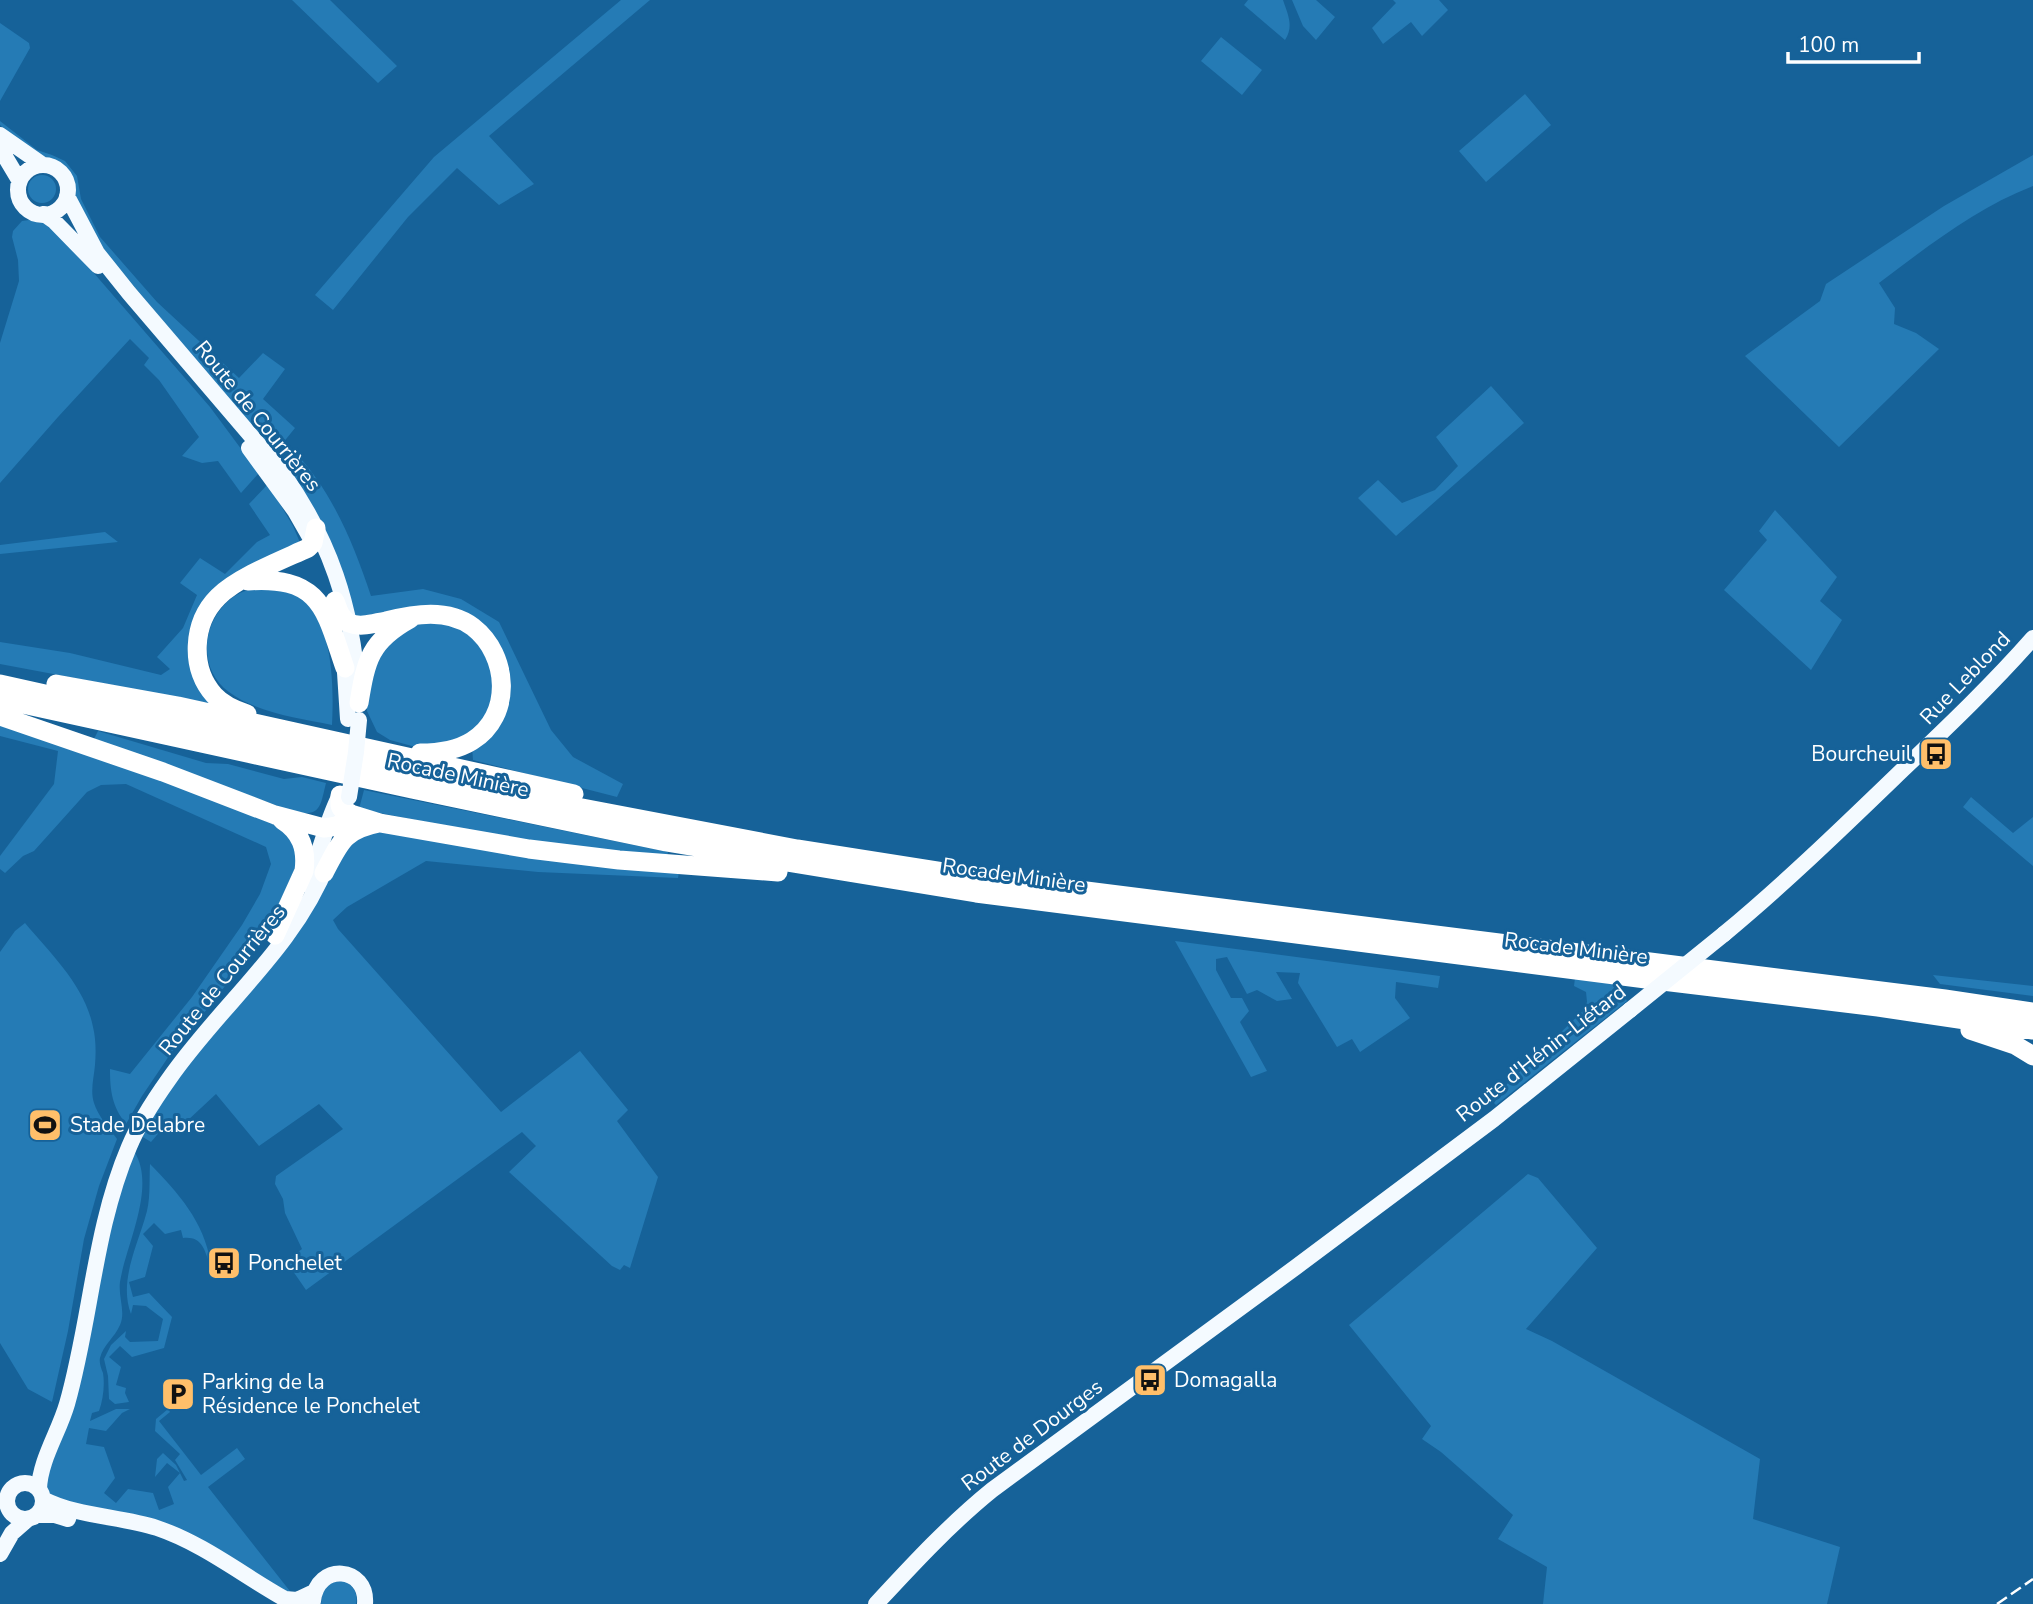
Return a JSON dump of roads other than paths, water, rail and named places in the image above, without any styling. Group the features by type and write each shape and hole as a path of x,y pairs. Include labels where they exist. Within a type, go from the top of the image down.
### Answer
{"highway":[{"path":"276,728 239,712 215,696 200,668 197,642 204,618 217,597 240,582 308,548 315,535"},
{"path":"240,582 267,580 288,583 315,598 329,618 345,668"},
{"path":"335,601 341,616 349,623 370,625 417,615 442,615 464,621 490,645 496,656 501,698 491,722 482,733 456,749 440,752 380,751"},
{"path":"355,714 369,656 390,633 417,615"},
{"path":"0,675 97,691 276,728 778,840 797,849"},
{"name":"Rocade Minière","path":"0,684 324,756 797,849 975,877 2033,1012"},
{"name":"Rocade Minière","path":"0,699 653,839 976,893 1878,1007 2033,1030"},
{"path":"0,716 315,827 341,811 380,823 529,849 619,860 774,871 976,893"},
{"path":"275,815 293,827 303,842 306,860 304,871 275,935"},
{"path":"324,873 348,834 358,828 380,823"},
{"path":"1945,999 1992,999 2033,1004"},
{"path":"1878,1007 1898,1017 1992,1036 2033,1056"}],"main road":[{"path":"0,135 43,165"},
{"path":"0,148 19,180"},
{"path":"43,165 50,165 62,174 66,181 67,196 58,209 37,214 24,206 18,192 19,180 27,170 43,165"},
{"name":"Route de Courrières","path":"67,196 97,253 259,452 277,476 295,511 315,535 337,577 354,642 356,752 324,873 306,909 284,942 136,1123"},
{"name":"Route de Courrières","path":"44,214 89,257 259,452"},
{"name":"Route de Courrières","path":"315,535 335,601 355,714"},
{"name":"Rue Leblond","path":"1896,776 2006,669 2033,638"},
{"name":"Route d'Hénin-Liétard","path":"1296,1267 1494,1119 1724,934 1797,872 1896,776"},
{"name":"Route de Courrières","path":"24,1488 41,1474 66,1407 104,1227 125,1145 157,1082 258,960 275,935 310,875 341,811"},
{"name":"Route de Dourges","path":"876,1604 957,1519 992,1490 1296,1267"},
{"path":"17,1511 42,1507 24,1488"},
{"path":"0,1554 12,1533 17,1511 8,1496 24,1488"},
{"path":"24,1488 73,1511 120,1518 183,1538 285,1599 314,1598 323,1579 332,1574 343,1573 357,1580 362,1586 366,1597 365,1604"},
{"path":"0,1540 17,1511"},
{"path":"17,1511 120,1527 161,1538 201,1556 277,1604"}],"railway":[{"path":"1997,1604 2033,1579"}],"place":[{"name":"Bourcheuil","path":"1936,754"},
{"name":"Stade Delabre","path":"45,1125"},
{"name":"Ponchelet","path":"224,1263"},
{"name":"Domagalla","path":"1150,1380"},
{"name":"Parking de la Résidence le Ponchelet","path":"178,1394"}]}
